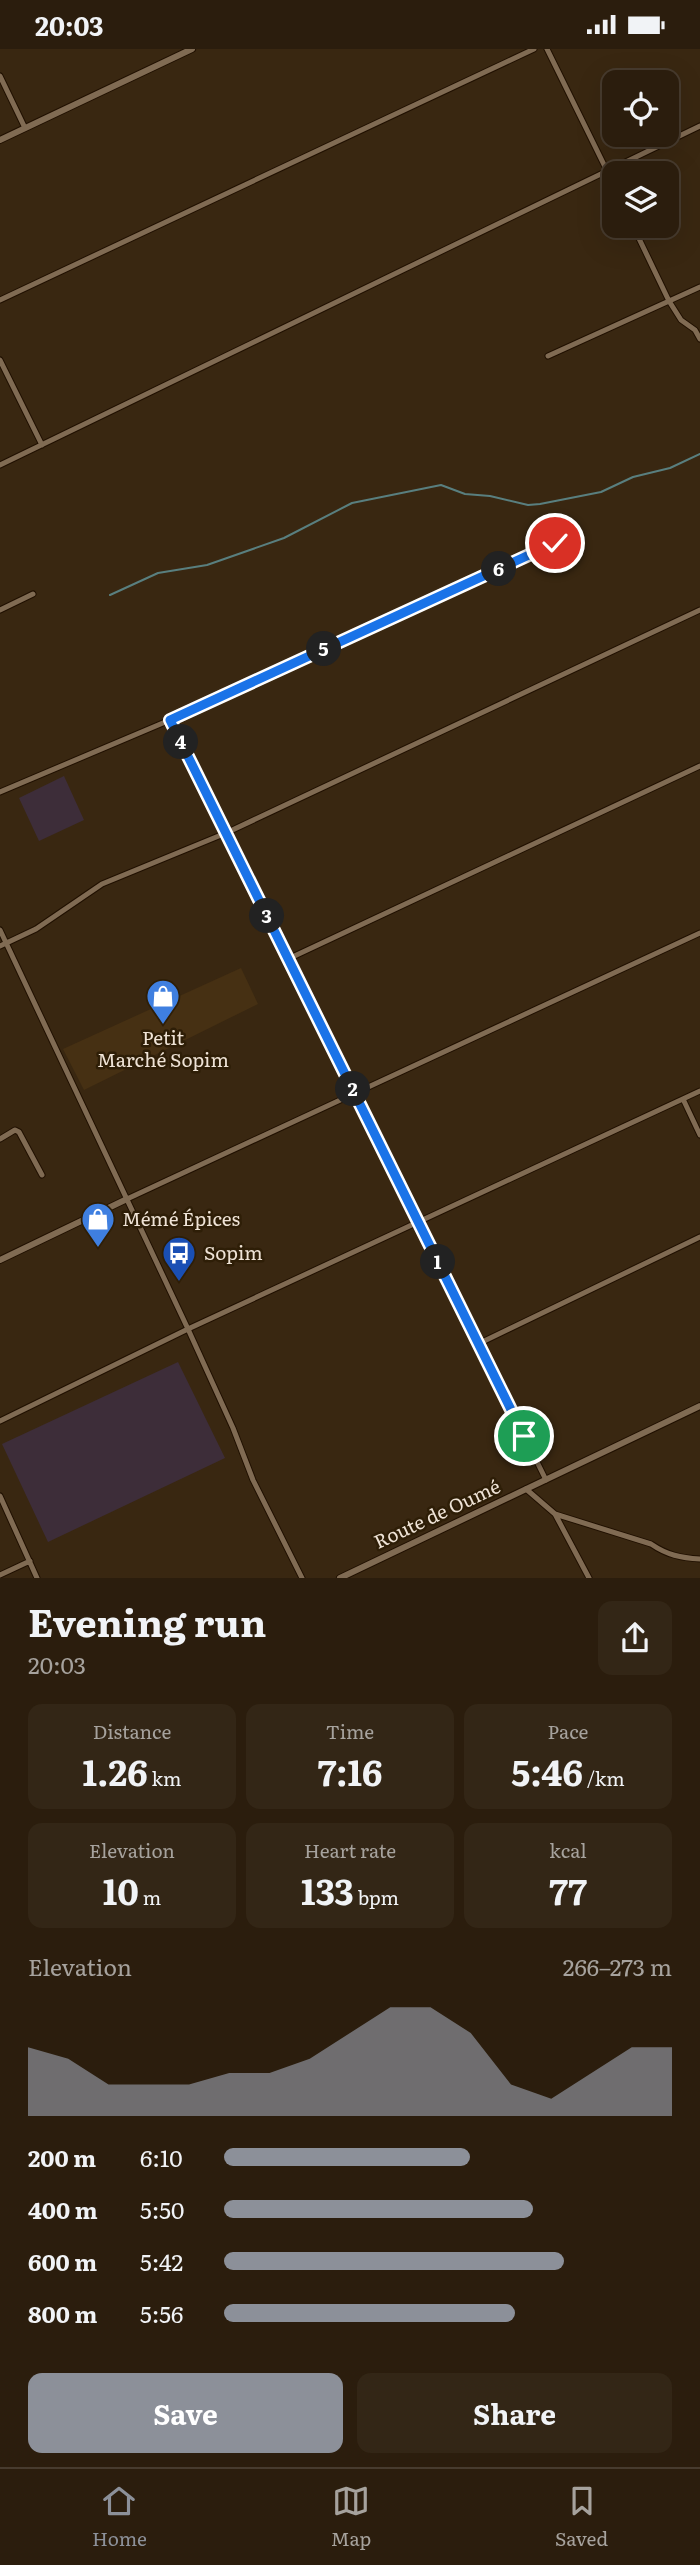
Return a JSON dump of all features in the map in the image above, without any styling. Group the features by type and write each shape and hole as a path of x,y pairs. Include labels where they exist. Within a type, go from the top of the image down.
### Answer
{"street":[{"path":"0,140 192,49"},
{"path":"0,300 534,49"},
{"path":"547,49 603,161"},
{"path":"0,76 25,128"},
{"path":"626,161 700,126"},
{"path":"0,465 602,172"},
{"path":"639,238 669,301 681,320 695,330 700,339"},
{"path":"548,356 700,287"},
{"path":"0,360 42,445"},
{"path":"0,792 170,720 555,543"},
{"path":"0,610 33,594"},
{"path":"3,945 36,929 103,884 226,833 700,610"},
{"path":"170,720 546,1480"},
{"path":"288,958 700,766"},
{"path":"0,930 3,945 127,1199 233,1428 253,1480 302,1578"},
{"path":"0,1260 700,933"},
{"path":"0,1421 188,1329 700,1091"},
{"path":"683,1099 700,1135"},
{"path":"0,1139 15,1130 19,1132 42,1175"},
{"path":"478,1344 700,1237"},
{"name":"Route de Oumé","path":"340,1578 700,1406"},
{"path":"526,1489 555,1514 589,1578"},
{"path":"0,1496 37,1578"},
{"path":"555,1514 651,1544 665,1553 700,1559"},
{"path":"0,1575 30,1561"}],"shaded area":[{"path":"64,776 84,820 39,841 19,798"},
{"name":"Petit Marché Sopim","path":"241,968 258,1004 84,1090 63,1049"},
{"path":"178,1362 225,1458 48,1542 2,1444"}],"waterway":[{"path":"110,595 158,573 207,565 284,538 352,503 441,485 465,494 490,496 528,505 540,504 601,492 633,477 670,468 700,454"}],"place":[{"name":"Petit Marché Sopim","path":"163,1026"},
{"name":"Mémé Épices","path":"98,1249"},
{"name":"Sopim","path":"179,1283"}],"route":[{"path":"524,1436 170,720 555,543"}]}
